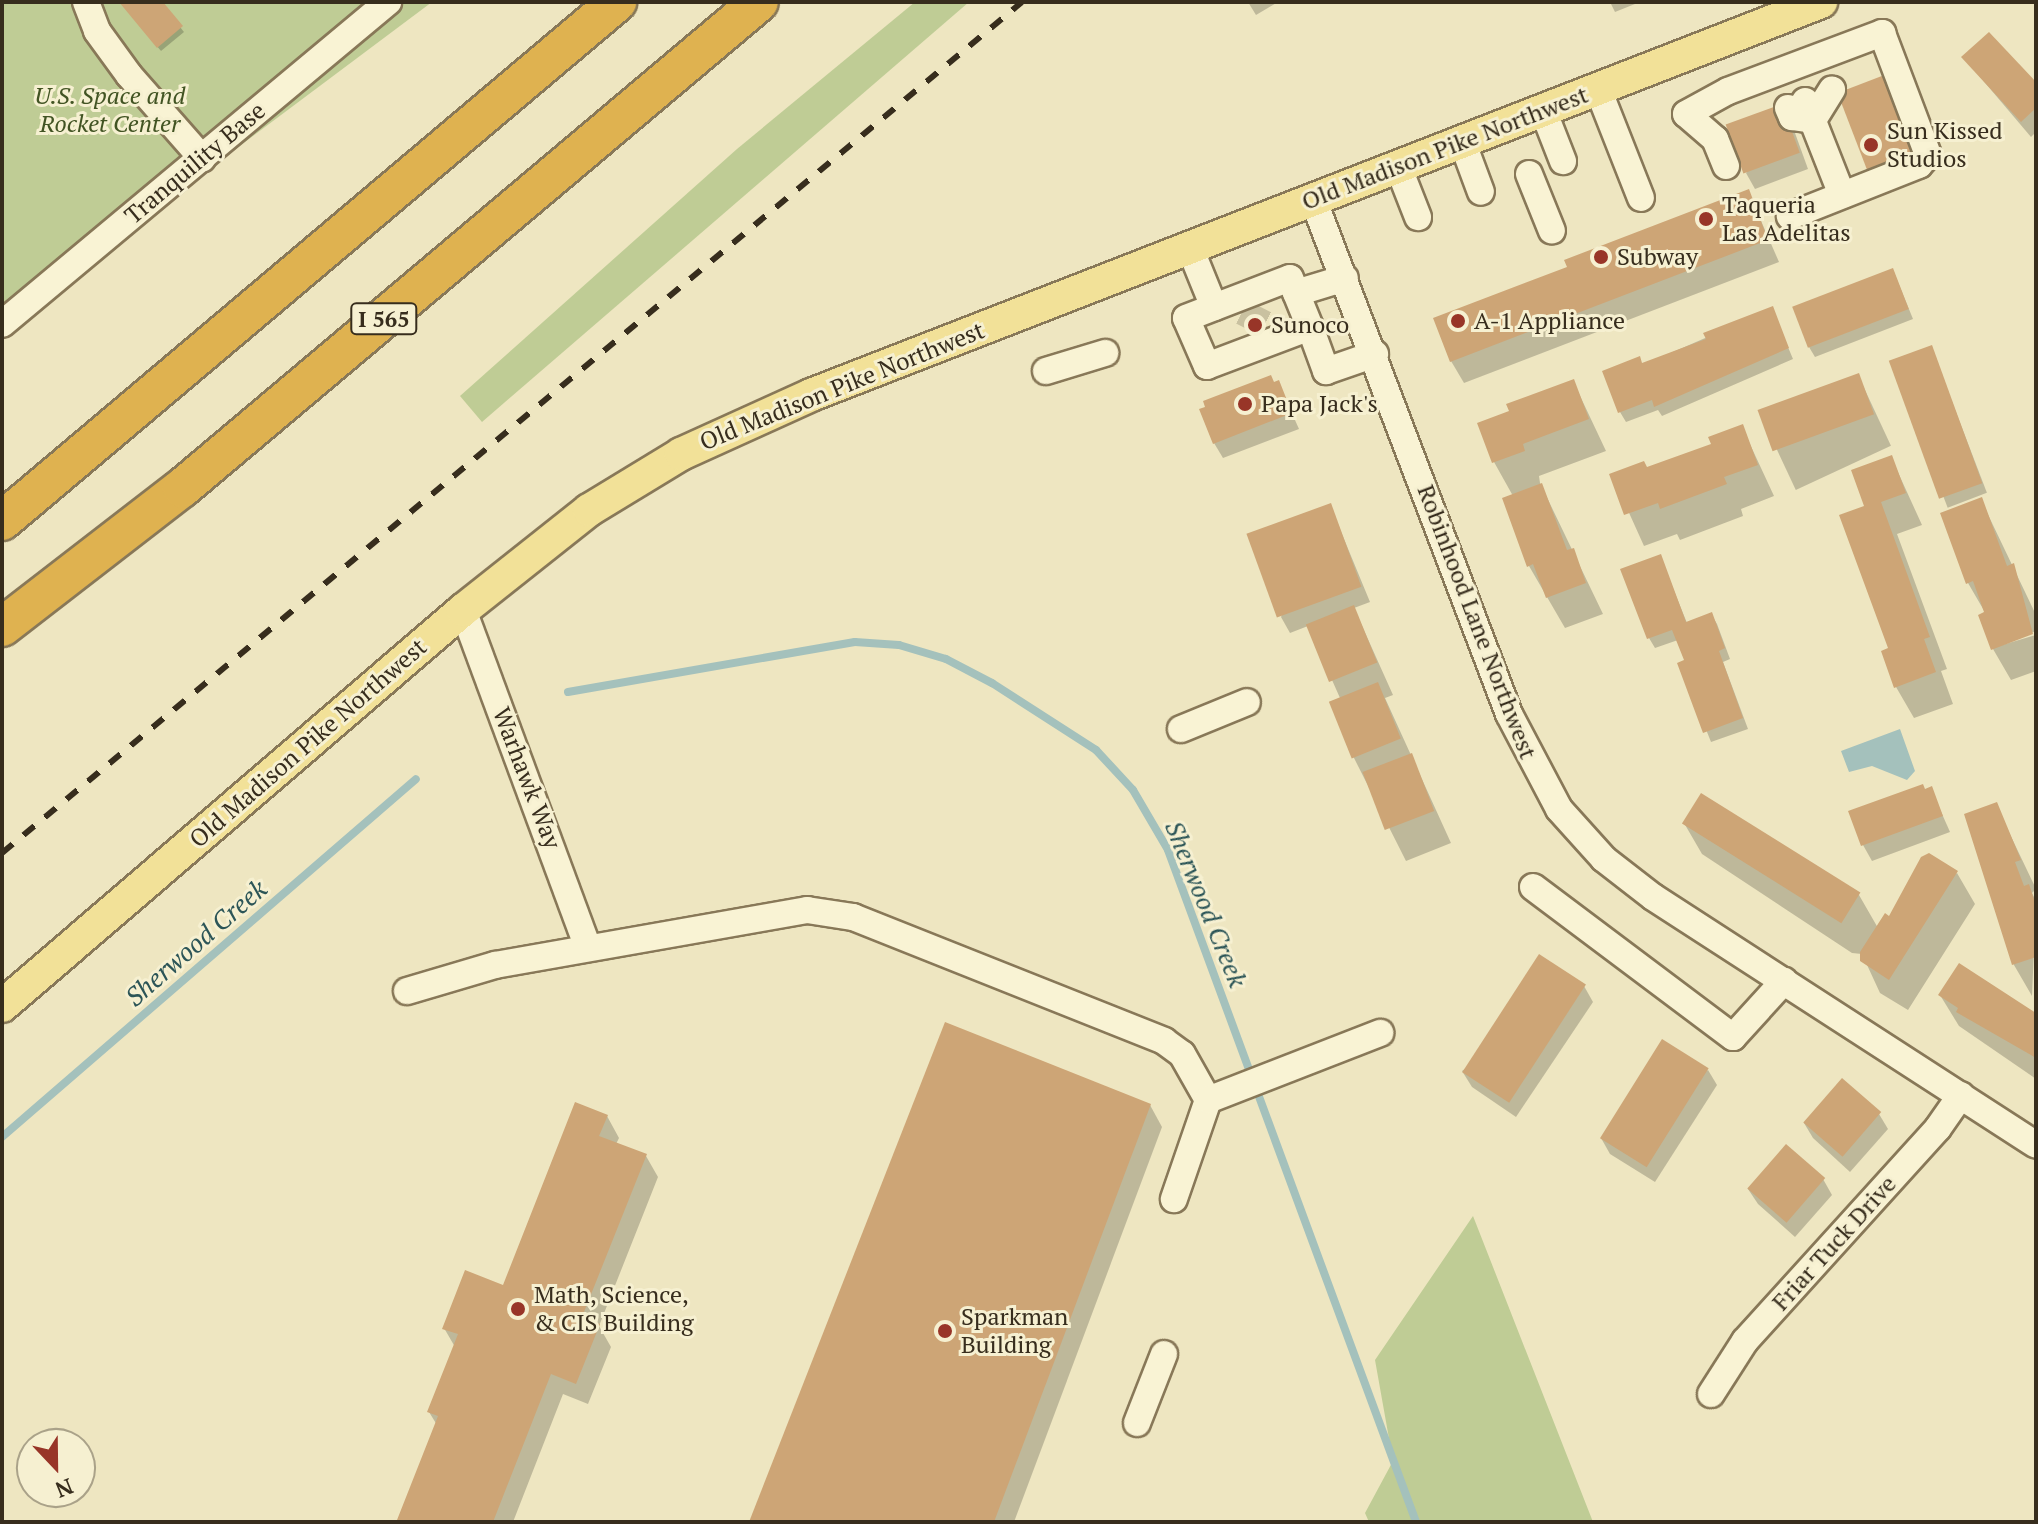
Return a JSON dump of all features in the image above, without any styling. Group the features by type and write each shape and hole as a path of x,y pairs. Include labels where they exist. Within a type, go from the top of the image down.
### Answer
{"highway":[{"path":"2,521 617,2"},
{"name":"I 565","path":"2,627 182,488 759,2"}],"main road":[{"name":"Old Madison Pike Northwest","path":"2,1006 463,610 589,510 713,437 1821,2"}],"street":[{"path":"86,2 97,31 129,75 202,158"},
{"name":"Tranquility Base","path":"2,324 388,2"},
{"path":"1726,166 1715,139 1686,114 1821,61 1882,33 1928,155 1919,165 1790,216"},
{"path":"1598,89 1641,198"},
{"path":"1832,90 1802,110 1842,195"},
{"path":"1543,110 1563,161"},
{"path":"1462,141 1481,192"},
{"path":"1398,166 1418,217"},
{"path":"1529,174 1552,231"},
{"name":"Robinhood Lane Northwest","path":"1313,199 1375,354 1509,714 1548,792 1592,848 1626,878 2036,1145"},
{"path":"1190,248 1226,308"},
{"path":"1291,330 1207,366 1186,318 1226,308 1290,278 1296,293 1291,330 1326,371 1375,354"},
{"path":"1296,293 1345,278"},
{"path":"1046,371 1105,353"},
{"name":"Warhawk Way","path":"463,610 588,948"},
{"path":"1181,729 1247,702"},
{"path":"1533,887 1733,1037 1784,981"},
{"path":"407,991 495,965 807,910 832,911 1164,1041 1219,1096"},
{"path":"1174,1199 1219,1096 1380,1033"},
{"name":"Friar Tuck Drive","path":"1711,1394 1745,1341 1938,1128 1961,1095"},
{"path":"1137,1423 1164,1354"}],"green space":[{"name":"U.S. Space and Rocket Center","path":"2,2 432,2 2,324"},
{"path":"915,2 969,2 482,422 460,396 737,149"},
{"path":"1473,1216 1593,1522 1369,1522 1365,1513 1393,1461 1375,1360"}],"water":[{"path":"1900,729 1915,771 1907,780 1872,766 1849,772 1841,751"}],"building":[{"path":"119,2 163,2 183,26 157,48"},
{"path":"1989,32 2036,82 2036,108 2021,122 1961,57"},
{"path":"1887,74 1917,153 1868,172 1838,93"},
{"path":"1782,104 1800,153 1743,173 1726,125"},
{"path":"1749,189 1768,240 1450,362 1433,318 1567,267 1564,260"},
{"path":"1893,268 1909,309 1808,348 1792,307"},
{"path":"1773,306 1789,348 1654,407 1652,400 1618,413 1602,371 1640,356 1642,363 1706,339 1703,333"},
{"path":"1932,345 1982,483 1939,499 1889,361"},
{"path":"1859,373 1874,414 1773,451 1758,410"},
{"path":"1271,375 1274,382 1279,380 1292,413 1213,444 1199,409 1205,407 1203,401"},
{"path":"1574,379 1589,419 1523,444 1525,451 1492,463 1477,423 1509,411 1506,404"},
{"path":"1743,424 1758,465 1724,477 1727,484 1660,509 1658,503 1624,515 1609,474 1644,461 1647,467 1711,444 1708,437"},
{"path":"1892,455 1906,493 1881,502 1930,637 1924,639 1936,672 1894,688 1881,651 1888,648 1839,515 1864,506 1851,470"},
{"path":"1542,483 1567,550 1574,548 1586,583 1546,598 1533,564 1527,567 1502,498"},
{"path":"1982,497 2007,566 2014,563 2033,634 1991,650 1978,615 1984,612 1973,581 1966,584 1940,513"},
{"path":"1331,503 1361,587 1277,617 1246,534"},
{"path":"1661,554 1686,622 1712,612 1725,648 1719,651 1743,718 1703,733 1677,663 1684,660 1672,630 1647,639 1620,569"},
{"path":"1354,605 1377,662 1329,682 1306,624"},
{"path":"1378,682 1401,739 1352,758 1329,702"},
{"path":"1412,753 1434,811 1385,830 1363,772"},
{"path":"1923,784 1925,789 1932,786 1943,816 1861,846 1848,811"},
{"path":"1701,793 1860,893 1841,923 1682,824"},
{"path":"1997,802 2021,860 2015,862 2024,886 2029,884 2036,905 2036,957 2012,965 1964,814"},
{"path":"1929,853 1958,871 1889,980 1860,961 1860,952 1885,913 1889,916 1921,857"},
{"path":"1539,954 1586,984 1509,1103 1462,1072"},
{"path":"1959,963 2036,1013 2036,1058 1956,1012 1958,1008 1938,995"},
{"name":"Sparkman Building","path":"945,1022 1151,1104 994,1522 749,1522"},
{"path":"1662,1039 1709,1068 1647,1167 1600,1138"},
{"path":"1842,1078 1881,1112 1843,1157 1803,1123"},
{"name":"Math, Science, & CIS Building","path":"575,1102 608,1115 599,1136 647,1154 582,1317 600,1324 576,1384 551,1374 493,1522 397,1520 438,1416 427,1412 458,1334 442,1329 465,1270 503,1285"},
{"path":"1786,1144 1825,1178 1787,1223 1747,1189"}],"waterway":[{"name":"Sherwood Creek","path":"568,692 855,642 899,645 946,659 992,683 1096,750 1133,790 1168,850 1416,1522"},
{"name":"Sherwood Creek","path":"2,1137 416,779"}],"tunnel":[{"path":"1242,312 1272,327"}],"railway":[{"path":"2,853 1022,2"}],"place":[{"name":"Sun Kissed Studios","path":"1871,145"},
{"name":"Taqueria Las Adelitas","path":"1706,219"},
{"name":"Subway","path":"1601,257"},
{"name":"A-1 Appliance","path":"1458,321"},
{"name":"Sunoco","path":"1255,325"},
{"name":"Papa Jack's","path":"1245,404"},
{"name":"Math, Science, & CIS Building","path":"518,1309"},
{"name":"Sparkman Building","path":"945,1331"}]}
